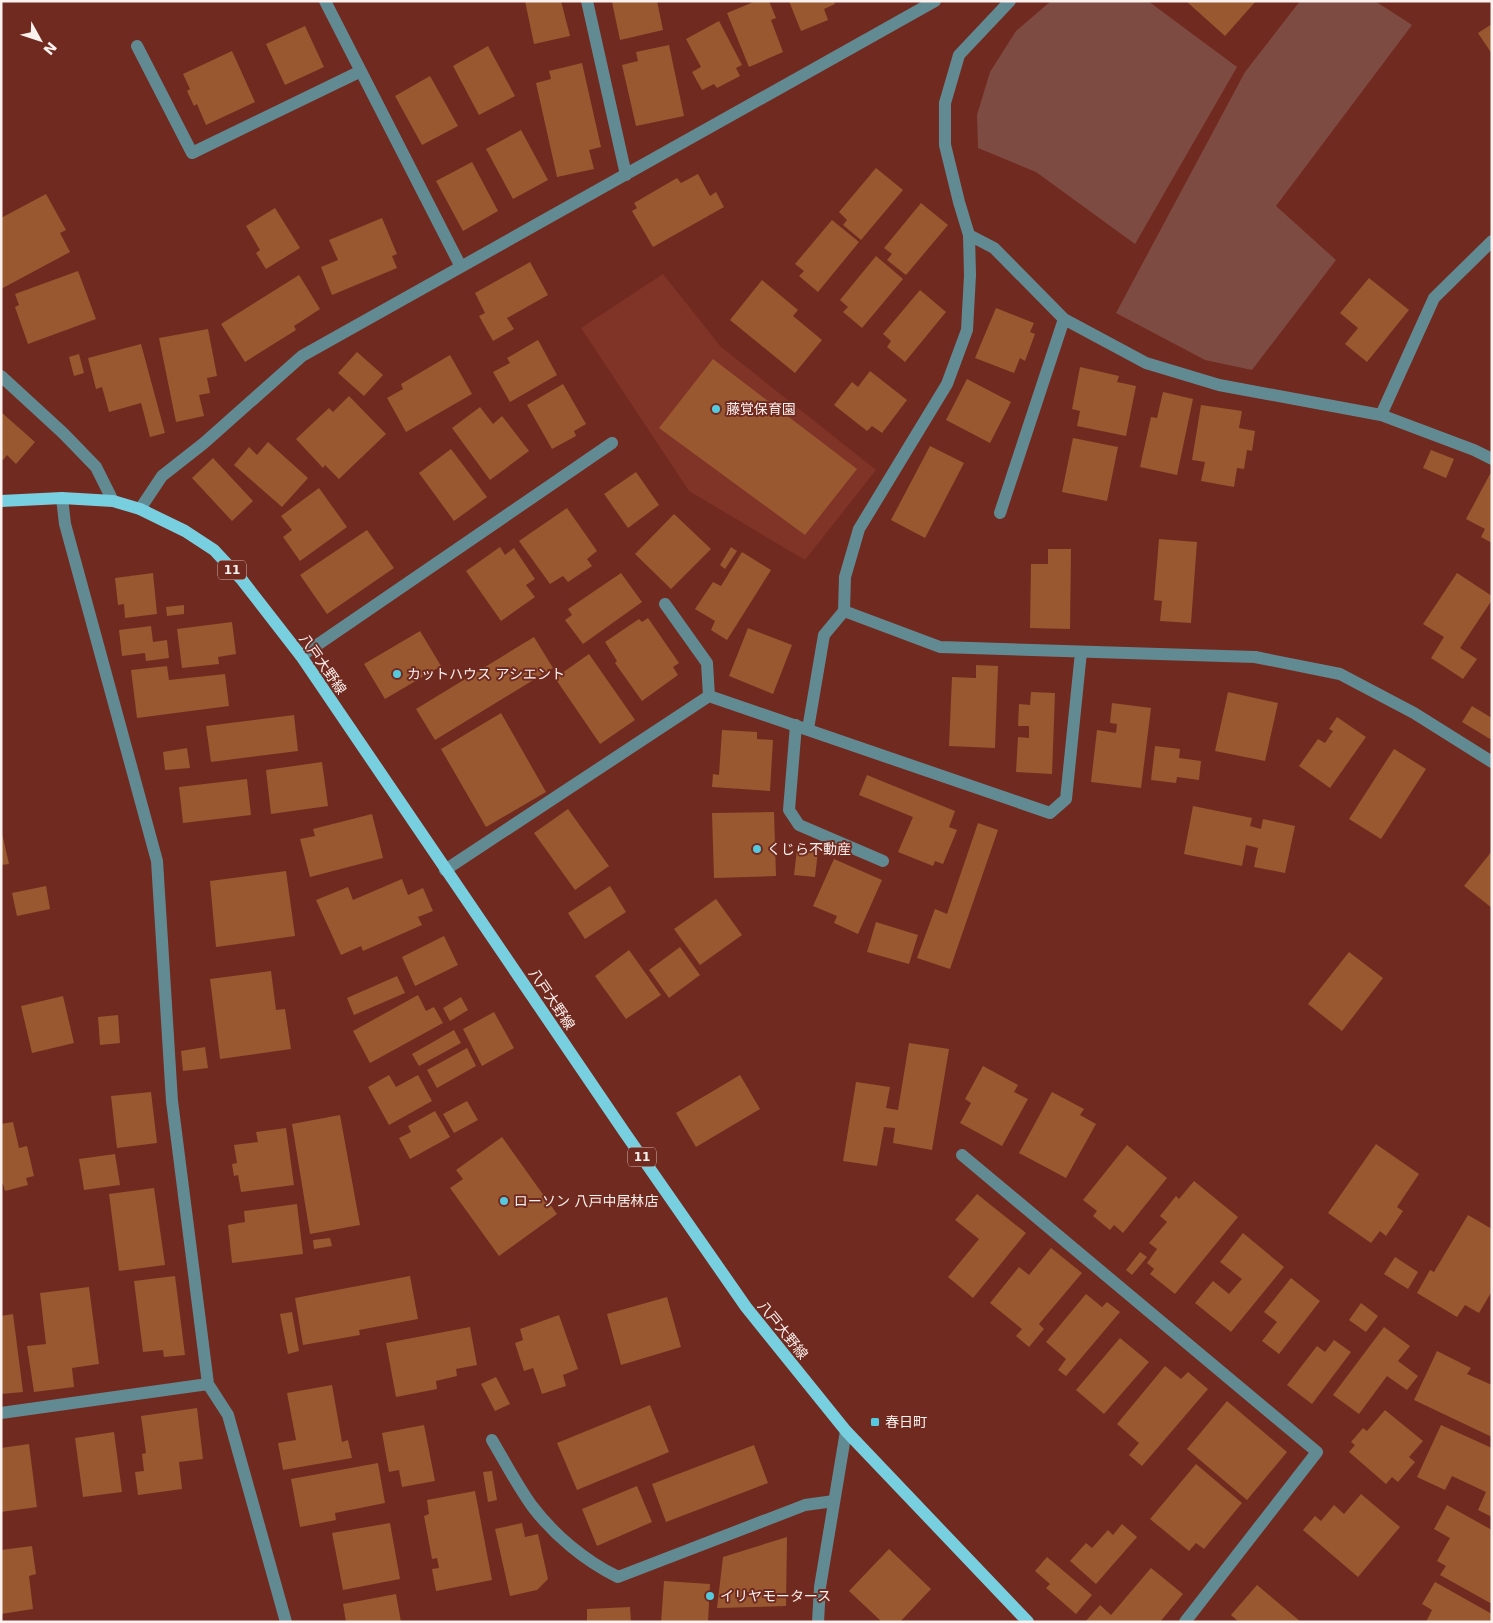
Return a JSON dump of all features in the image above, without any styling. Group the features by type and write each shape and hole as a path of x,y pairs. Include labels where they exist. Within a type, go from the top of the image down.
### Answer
{"main road":[{"name":"八戸大野線","path":"1,501 62,498 113,501 140,509 185,531 214,550 242,580 301,656 625,1133 746,1307 846,1432 1028,1622"}],"street":[{"path":"325,1 462,267"},
{"path":"587,1 626,175"},
{"path":"140,509 162,476 204,443 302,356 934,1"},
{"path":"883,861 799,825 790,810 802,727 824,635 844,611 845,577 860,529 947,384 967,330 970,275 969,235 945,145 945,103 959,55 1010,1"},
{"path":"137,46 192,153 361,71"},
{"path":"969,235 994,248 1064,319 1146,363 1219,385 1381,416 1474,450 1492,459"},
{"path":"1381,416 1434,298 1492,241"},
{"path":"1000,514 1064,319"},
{"path":"1,376 63,433 96,467 113,501"},
{"path":"301,656 612,443"},
{"path":"62,498 65,524 157,861 172,1101 208,1384 228,1414 286,1622"},
{"path":"665,604 707,663 709,696"},
{"path":"844,611 940,647 1255,657 1340,674 1414,713 1492,762"},
{"path":"709,696 1050,813 1066,799 1081,652"},
{"path":"446,870 709,696"},
{"path":"962,1155 1317,1452 1184,1622"},
{"path":"1,1413 208,1384"},
{"path":"818,1622 820,1587 846,1432"},
{"path":"492,1440 532,1506 558,1535 602,1569 618,1577 805,1505 834,1501"}],"shaded area":[{"path":"1051,1 1148,1 1237,67 1135,244 1036,172 978,148 977,115 990,72 1016,31"},
{"path":"1300,1 1375,1 1412,25 1276,206 1336,260 1252,370 1205,360 1116,313 1245,72"},
{"name":"藤覚保育園","path":"663,274 721,347 876,470 805,560 689,491 581,328"}],"building":[{"path":"525,1 561,1 570,36 534,44"},
{"path":"657,1 663,30 620,40 612,2"},
{"path":"756,1 769,1 776,18 771,20 783,52 749,67 727,13"},
{"path":"789,1 834,1 835,4 824,9 828,20 801,31"},
{"path":"1186,1 1256,1 1225,36"},
{"path":"719,21 742,65 736,68 740,76 717,88 714,84 702,90 692,72 701,67 686,39"},
{"path":"1492,24 1492,54 1478,33"},
{"path":"305,26 324,67 285,85 266,44"},
{"path":"669,45 684,116 636,126 622,65 638,61 636,52"},
{"path":"488,46 515,96 479,115 453,66"},
{"path":"232,51 255,102 206,125 197,104 194,106 187,91 190,89 183,74"},
{"path":"582,63 601,147 589,150 594,169 557,177 536,83 551,79 549,71"},
{"path":"430,76 458,126 422,145 395,96"},
{"path":"521,130 548,180 513,199 486,149"},
{"path":"472,162 498,211 463,231 436,181"},
{"path":"876,168 903,190 861,240 843,225 847,220 839,212"},
{"path":"698,174 710,196 716,192 724,207 653,247 632,211 637,208 634,203 677,178 681,183"},
{"path":"46,194 66,230 60,233 70,252 1,289 1,218"},
{"path":"921,203 948,225 906,275 887,260 892,254 884,248"},
{"path":"275,208 300,248 266,269 256,253 260,250 246,226"},
{"path":"382,218 397,254 392,256 397,268 332,295 321,267 338,260 329,240"},
{"path":"832,220 859,242 818,292 799,276 804,271 795,264"},
{"path":"876,256 903,279 862,328 843,312 848,307 840,300"},
{"path":"530,262 548,295 507,318 514,329 493,341 479,316 485,313 475,293"},
{"path":"78,271 96,319 28,344 15,307 19,305 15,294"},
{"path":"299,275 320,309 294,326 296,330 245,362 221,324"},
{"path":"1369,278 1409,310 1367,362 1345,344 1358,328 1340,313"},
{"path":"762,280 798,310 793,316 822,340 795,373 730,320"},
{"path":"920,290 946,312 905,362 887,347 891,341 883,334"},
{"path":"996,308 1034,323 1030,332 1035,334 1025,361 1020,358 1014,373 975,358"},
{"path":"208,329 217,376 207,378 210,393 199,395 204,416 176,422 159,338"},
{"path":"538,340 557,375 510,402 493,372 510,363 507,358"},
{"path":"141,344 165,433 150,437 141,403 109,412 102,387 96,389 88,358"},
{"path":"357,352 383,375 364,396 338,373"},
{"path":"79,354 84,373 74,376 69,357"},
{"path":"450,355 472,394 406,432 387,398 403,389 401,384"},
{"path":"713,359 857,469 805,535 659,428"},
{"path":"1080,367 1119,376 1117,382 1136,386 1126,436 1077,426 1080,411 1072,409"},
{"path":"870,371 907,400 882,433 872,426 867,431 834,405 852,382 858,387"},
{"path":"967,379 1011,402 990,443 946,420"},
{"path":"563,384 586,424 574,431 576,436 552,449 527,405"},
{"path":"1163,392 1193,399 1177,475 1140,467 1151,417 1157,418"},
{"path":"349,396 386,434 339,479 325,465 323,468 296,439 329,408 333,412"},
{"path":"1201,405 1242,411 1239,428 1255,431 1252,451 1247,450 1244,469 1237,468 1234,487 1201,481 1205,462 1192,460"},
{"path":"480,407 493,424 502,416 529,451 490,480 452,428"},
{"path":"1,412 35,442 16,464 7,455 3,460 1,459"},
{"path":"1073,438 1118,447 1107,501 1062,492"},
{"path":"268,442 308,478 282,507 234,465 249,447 257,455"},
{"path":"930,446 964,463 925,538 891,520"},
{"path":"451,449 487,497 454,521 419,473"},
{"path":"1431,450 1454,459 1446,478 1423,468"},
{"path":"213,458 253,501 232,521 192,478"},
{"path":"636,472 659,505 628,528 604,494"},
{"path":"1490,474 1492,475 1492,543 1481,537 1485,529 1466,519"},
{"path":"319,488 347,527 300,561 283,537 292,530 281,516"},
{"path":"567,508 597,551 587,559 592,566 568,582 563,576 550,584 519,541"},
{"path":"674,514 711,549 671,589 635,554"},
{"path":"367,530 394,568 327,614 300,575"},
{"path":"1159,539 1197,542 1191,623 1160,621 1162,601 1154,600"},
{"path":"500,547 505,555 514,548 535,579 526,585 535,597 501,621 466,571"},
{"path":"731,547 737,551 725,569 720,565"},
{"path":"1048,549 1071,549 1070,629 1030,628 1031,564 1048,564"},
{"path":"742,552 771,570 727,640 711,630 715,621 695,609 713,582 721,586"},
{"path":"153,573 157,614 125,618 124,604 118,605 115,578"},
{"path":"621,573 642,602 583,644 565,620 572,615 568,609"},
{"path":"1457,573 1492,596 1492,600 1460,648 1477,659 1463,679 1431,658 1444,637 1423,624"},
{"path":"184,605 184,614 167,616 166,607"},
{"path":"648,618 679,663 673,667 678,675 642,701 615,663 617,661 605,642 639,619 642,622"},
{"path":"232,622 236,654 218,657 219,664 182,668 177,629"},
{"path":"151,626 153,642 167,640 169,658 146,661 145,653 122,656 119,630"},
{"path":"748,628 792,645 773,694 729,676"},
{"path":"420,631 441,666 385,699 364,664"},
{"path":"534,637 553,668 435,740 416,709"},
{"path":"589,654 635,720 600,744 555,678"},
{"path":"976,665 998,666 995,748 949,746 952,677 976,678"},
{"path":"167,666 169,680 225,674 229,706 137,718 131,670"},
{"path":"1031,692 1055,693 1052,774 1016,772 1018,737 1029,738 1029,726 1018,726 1019,704 1030,705"},
{"path":"1228,692 1278,703 1265,761 1215,751"},
{"path":"1112,703 1151,708 1141,788 1091,782 1097,730 1116,733 1117,724 1110,723"},
{"path":"1472,706 1492,718 1492,736 1490,739 1462,722"},
{"path":"501,713 546,792 486,827 441,749"},
{"path":"294,715 298,751 211,762 206,726"},
{"path":"1337,717 1366,737 1330,788 1299,766 1318,739 1325,743 1333,731 1329,729"},
{"path":"722,730 757,732 757,739 773,740 770,791 712,787 713,774 719,775"},
{"path":"1155,746 1180,749 1179,758 1201,761 1199,780 1177,777 1176,783 1151,780"},
{"path":"187,748 190,768 165,770 163,752"},
{"path":"1394,749 1426,769 1381,839 1349,819"},
{"path":"322,762 328,806 271,814 266,770"},
{"path":"867,775 955,811 949,827 957,830 943,864 935,861 933,866 898,852 913,817 859,795"},
{"path":"247,779 251,815 183,823 179,787"},
{"path":"1193,806 1252,818 1250,826 1261,829 1263,819 1295,826 1285,873 1254,867 1258,848 1246,845 1242,866 1184,854"},
{"path":"568,809 609,866 575,890 534,833"},
{"path":"774,812 776,876 714,878 712,813"},
{"path":"372,814 383,858 310,877 300,839 315,836 313,829"},
{"path":"978,823 998,830 950,969 917,958 935,909 947,914"},
{"path":"1,829 9,864 1,865"},
{"path":"797,849 818,851 815,877 794,875"},
{"path":"1492,851 1492,908 1464,886"},
{"path":"834,859 882,880 858,934 834,923 837,916 813,906"},
{"path":"286,871 295,936 216,947 210,881"},
{"path":"402,879 408,895 423,888 433,911 418,917 422,925 363,951 361,946 341,955 316,900 348,887 353,900"},
{"path":"46,886 50,909 17,916 12,893"},
{"path":"610,886 626,912 585,939 568,913"},
{"path":"716,899 742,935 700,965 674,929"},
{"path":"876,922 918,935 909,964 867,952"},
{"path":"444,936 458,965 415,986 402,957"},
{"path":"680,947 700,975 669,998 649,970"},
{"path":"629,950 661,995 626,1019 595,976"},
{"path":"1349,952 1383,978 1342,1031 1308,1004"},
{"path":"271,971 276,1010 285,1009 291,1049 220,1059 210,979"},
{"path":"397,976 405,993 354,1015 347,998"},
{"path":"418,995 426,1011 434,1007 443,1023 370,1063 353,1031"},
{"path":"63,996 74,1043 32,1053 21,1006"},
{"path":"461,997 468,1010 450,1021 443,1008"},
{"path":"494,1012 514,1048 482,1066 463,1029"},
{"path":"118,1015 120,1043 100,1045 98,1017"},
{"path":"454,1030 461,1043 419,1066 412,1054"},
{"path":"909,1043 949,1049 932,1150 893,1143 895,1128 884,1127 877,1166 843,1161 856,1082 890,1087 886,1108 898,1110"},
{"path":"205,1047 208,1068 183,1071 181,1051"},
{"path":"467,1048 476,1066 437,1088 427,1070"},
{"path":"983,1066 1018,1085 1014,1092 1028,1099 1002,1146 960,1123 971,1103 965,1099"},
{"path":"389,1075 396,1087 418,1075 432,1101 389,1125 368,1087"},
{"path":"740,1075 760,1109 696,1147 676,1113"},
{"path":"151,1092 157,1143 117,1148 111,1096"},
{"path":"1052,1092 1084,1109 1080,1115 1096,1124 1066,1178 1019,1153"},
{"path":"467,1101 478,1120 454,1133 443,1114"},
{"path":"435,1111 450,1137 410,1159 399,1138 411,1132 408,1126"},
{"path":"340,1115 360,1225 310,1234 292,1124"},
{"path":"13,1122 19,1148 27,1146 34,1176 26,1178 28,1185 5,1191 3,1184 1,1184 1,1124"},
{"path":"286,1128 294,1185 241,1192 238,1175 234,1176 232,1164 237,1163 234,1145 258,1142 256,1132"},
{"name":"ローソン 八戸中居林店","path":"502,1137 557,1214 499,1256 450,1188 463,1179 456,1170"},
{"path":"1376,1144 1419,1174 1397,1207 1403,1211 1386,1236 1380,1231 1371,1243 1328,1213"},
{"path":"1127,1145 1167,1178 1123,1233 1114,1225 1110,1230 1093,1216 1097,1211 1083,1200"},
{"path":"115,1154 120,1185 84,1190 79,1159"},
{"path":"1194,1181 1238,1217 1175,1294 1150,1274 1154,1269 1147,1263 1157,1249 1149,1243 1167,1222 1160,1216 1176,1196 1179,1199"},
{"path":"154,1188 165,1265 119,1271 109,1194"},
{"path":"977,1194 1026,1233 973,1298 948,1277 979,1239 955,1220"},
{"path":"297,1204 303,1254 232,1263 228,1225 245,1222 244,1211"},
{"path":"1468,1215 1492,1229 1492,1291 1479,1313 1465,1305 1457,1317 1417,1293 1430,1270 1434,1272"},
{"path":"1243,1233 1284,1267 1231,1332 1195,1303 1213,1281 1229,1294 1242,1279 1220,1262"},
{"path":"330,1238 332,1246 314,1249 313,1240"},
{"path":"1051,1248 1082,1273 1039,1324 1044,1329 1029,1347 1016,1336 1022,1329 990,1303 1019,1267 1029,1275"},
{"path":"1140,1252 1147,1257 1132,1275 1126,1270"},
{"path":"1395,1257 1418,1272 1408,1289 1384,1274"},
{"path":"175,1276 185,1355 164,1357 163,1350 143,1352 134,1281"},
{"path":"410,1276 418,1319 359,1330 360,1335 303,1345 295,1298"},
{"path":"1291,1278 1320,1301 1279,1354 1262,1341 1277,1322 1264,1312"},
{"path":"89,1287 99,1364 72,1368 74,1387 34,1392 27,1346 46,1344 40,1293"},
{"path":"1086,1294 1102,1307 1107,1302 1120,1312 1066,1376 1058,1370 1066,1359 1046,1342"},
{"path":"667,1297 681,1347 621,1365 607,1314"},
{"path":"1361,1303 1378,1316 1366,1332 1349,1320"},
{"path":"292,1312 299,1351 288,1354 280,1314"},
{"path":"13,1314 23,1392 1,1394 1,1316"},
{"path":"559,1315 578,1369 563,1375 566,1386 542,1394 533,1368 524,1371 515,1343 523,1340 520,1329"},
{"path":"470,1327 477,1365 456,1369 457,1376 436,1381 437,1389 396,1397 386,1343"},
{"path":"1384,1327 1410,1346 1398,1361 1418,1376 1407,1390 1387,1376 1359,1414 1333,1395"},
{"path":"1120,1338 1149,1362 1104,1414 1076,1390"},
{"path":"1334,1340 1351,1352 1312,1404 1287,1385 1317,1346 1325,1352"},
{"path":"1437,1351 1471,1368 1467,1374 1492,1385 1492,1437 1414,1400"},
{"path":"1165,1366 1181,1379 1188,1372 1208,1389 1142,1466 1129,1455 1139,1443 1117,1424"},
{"path":"496,1377 510,1404 495,1411 481,1384"},
{"path":"332,1385 342,1442 348,1440 352,1458 283,1470 278,1443 296,1440 287,1393"},
{"path":"1227,1401 1287,1452 1247,1500 1187,1449"},
{"path":"650,1405 669,1452 577,1490 557,1443"},
{"path":"197,1408 203,1459 179,1462 182,1489 138,1495 135,1472 144,1471 142,1454 146,1453 141,1416"},
{"path":"1385,1410 1423,1441 1409,1457 1415,1462 1398,1482 1392,1477 1386,1484 1349,1452 1355,1445 1351,1442 1363,1428 1367,1431"},
{"path":"424,1425 435,1481 402,1487 399,1470 389,1472 382,1433"},
{"path":"1441,1425 1492,1448 1492,1517 1478,1510 1486,1492 1452,1476 1445,1490 1417,1477"},
{"path":"114,1432 122,1492 83,1497 75,1438"},
{"path":"29,1444 37,1507 1,1512 1,1448"},
{"path":"754,1445 768,1483 666,1522 652,1484"},
{"path":"378,1463 385,1503 335,1513 336,1520 300,1527 291,1479"},
{"path":"1196,1464 1242,1503 1204,1549 1196,1543 1189,1551 1150,1519"},
{"path":"492,1471 497,1500 488,1502 483,1472"},
{"path":"637,1486 652,1522 597,1546 582,1509"},
{"path":"475,1491 492,1580 436,1591 432,1569 439,1568 437,1558 432,1559 424,1516 429,1514 427,1500"},
{"path":"1361,1494 1400,1527 1358,1577 1303,1530 1315,1516 1321,1521 1334,1505 1344,1514"},
{"path":"1447,1505 1492,1530 1492,1604 1440,1575 1446,1566 1437,1561 1450,1538 1434,1529"},
{"path":"390,1523 400,1579 343,1590 332,1533"},
{"path":"522,1523 525,1537 538,1534 548,1579 537,1590 510,1596 495,1529"},
{"path":"1122,1524 1137,1537 1096,1584 1070,1561 1086,1543 1092,1548 1108,1530 1113,1535"},
{"path":"787,1537 786,1606 717,1608 723,1557"},
{"path":"32,1546 36,1574 29,1576 33,1609 1,1614 1,1550"},
{"path":"889,1549 931,1589 900,1622 882,1622 849,1591"},
{"path":"1047,1557 1092,1595 1076,1614 1046,1588 1050,1584 1035,1571"},
{"path":"1151,1568 1183,1594 1160,1622 1085,1622 1100,1605 1111,1615"},
{"path":"664,1581 710,1584 708,1622 661,1622"},
{"path":"1435,1582 1492,1614 1492,1622 1426,1622 1432,1610 1422,1604"},
{"path":"1257,1585 1301,1622 1239,1622 1231,1615"},
{"path":"396,1594 401,1622 346,1622 343,1604"},
{"path":"630,1607 631,1622 587,1622 587,1609"}],"place":[{"name":"藤覚保育園","path":"716,409"},
{"name":"カットハウス アシエント","path":"397,674"},
{"name":"くじら不動産","path":"757,849"},
{"name":"ローソン 八戸中居林店","path":"504,1201"},
{"name":"春日町","path":"875,1422"},
{"name":"イリヤモータース","path":"710,1596"}]}
